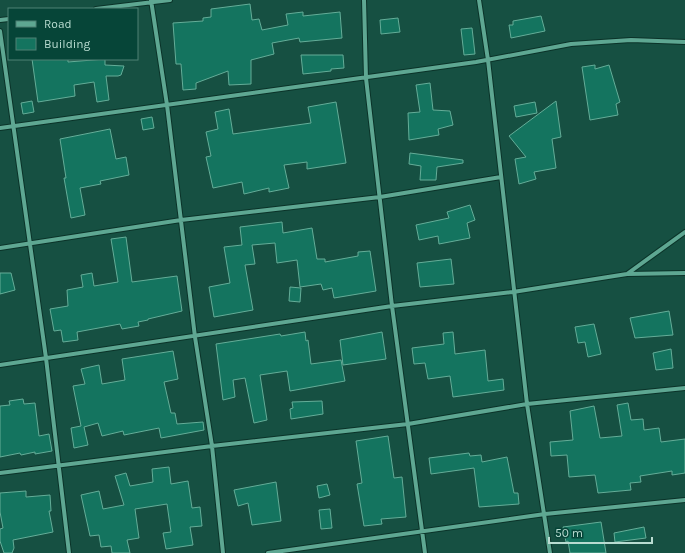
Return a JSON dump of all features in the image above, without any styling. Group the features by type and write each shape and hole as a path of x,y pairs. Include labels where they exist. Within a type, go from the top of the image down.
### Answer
{"street":[{"path":"103,8 151,1 170,0"},
{"path":"364,0 366,78 392,306 425,553"},
{"path":"479,0 488,60 513,292 527,404 550,553"},
{"path":"151,1 167,105 196,337 212,446 223,553"},
{"path":"0,31 12,126 46,358 69,553"},
{"path":"0,128 366,78 488,60 571,44 631,40 685,42"},
{"path":"0,248 181,220 380,197 501,177"},
{"path":"627,274 685,232"},
{"path":"0,365 196,337 392,306 513,292 627,274 685,273"},
{"path":"0,473 212,446 408,424 527,404 685,388"},
{"path":"268,553 545,514 685,500"}],"building":[{"path":"250,4 252,20 259,19 262,30 288,25 286,14 303,12 303,16 340,12 342,38 300,42 299,38 272,43 274,54 251,60 251,84 229,85 228,71 196,83 196,89 183,90 181,64 176,64 173,23 203,21 203,18 211,17 211,9"},
{"path":"541,16 545,31 511,38 509,25 513,25 513,21"},
{"path":"398,18 400,32 381,34 380,20"},
{"path":"472,28 475,54 464,55 461,29"},
{"path":"301,55 343,55 344,68 303,74"},
{"path":"32,60 68,60 68,62 105,60 105,65 124,66 121,75 106,76 109,100 97,102 94,82 74,85 75,96 38,102"},
{"path":"595,65 595,69 609,65 620,102 616,104 618,115 590,120 582,67"},
{"path":"430,83 433,110 450,111 453,125 438,129 439,135 409,140 408,113 420,112 416,85"},
{"path":"32,101 34,112 23,114 21,103"},
{"path":"556,101 561,137 552,139 556,168 534,172 536,179 519,184 515,159 526,157 509,136"},
{"path":"336,102 346,163 307,169 307,162 284,165 289,188 269,192 269,188 244,194 242,182 213,188 206,157 211,156 206,132 218,129 215,112 229,109 233,134 311,123 308,107"},
{"path":"535,102 537,113 516,117 514,106"},
{"path":"152,117 154,128 143,130 141,119"},
{"path":"110,129 116,159 126,157 129,175 100,181 101,184 80,188 85,215 71,218 64,178 66,178 60,139"},
{"path":"410,153 463,160 463,163 437,167 436,180 420,180 421,166 409,164"},
{"path":"470,205 475,220 467,223 470,238 439,244 438,236 419,240 416,225 449,218 447,212"},
{"path":"282,222 283,233 312,228 317,259 325,259 325,262 358,256 358,252 370,251 376,291 334,298 332,288 323,290 321,284 300,287 297,260 277,263 275,243 252,245 255,264 245,265 253,310 214,317 209,287 230,283 224,247 242,245 240,227"},
{"path":"126,237 132,282 177,276 182,311 138,322 139,326 122,329 120,324 77,332 78,340 63,342 61,330 54,331 50,309 68,306 67,290 83,287 81,275 92,273 94,286 118,282 111,239"},
{"path":"451,259 454,284 420,287 417,263"},
{"path":"0,273 11,273 15,290 0,294"},
{"path":"290,287 301,288 300,302 289,301"},
{"path":"669,311 673,335 635,338 630,318"},
{"path":"594,324 601,354 588,357 585,342 578,343 575,327"},
{"path":"305,332 306,341 308,340 311,364 341,360 345,381 290,391 287,371 260,375 267,420 254,423 245,378 233,380 235,397 223,400 216,344 280,334 281,336"},
{"path":"382,332 386,359 343,365 340,340"},
{"path":"453,332 455,354 485,350 488,381 503,379 504,390 453,397 450,376 428,379 425,363 414,364 412,348 444,344 443,333"},
{"path":"671,349 673,368 656,370 653,353"},
{"path":"173,351 178,379 164,382 171,413 175,413 177,424 203,422 204,430 161,438 159,428 124,435 123,431 102,436 98,423 84,427 88,445 74,448 71,428 81,426 73,386 85,384 81,369 99,365 102,384 125,380 122,359"},
{"path":"23,399 24,404 35,403 39,436 49,434 52,451 21,455 20,453 0,457 0,406 10,405 9,401"},
{"path":"322,401 323,414 291,419 290,409 293,408 292,402"},
{"path":"628,403 631,420 643,419 644,430 659,428 661,442 685,439 685,473 672,475 672,471 640,476 641,482 630,483 631,490 598,493 595,475 569,477 567,455 551,456 550,442 573,440 570,411 594,406 600,438 622,436 617,405"},
{"path":"388,436 394,478 402,477 406,517 381,519 382,524 364,526 357,484 362,483 356,441"},
{"path":"469,453 470,456 481,455 482,462 507,457 514,493 518,493 519,504 479,507 474,468 431,474 429,458"},
{"path":"169,467 171,484 188,481 192,508 200,507 202,526 190,527 193,545 166,549 163,533 171,532 167,504 135,509 139,538 127,540 130,553 112,553 111,546 101,547 99,535 90,536 81,495 99,491 103,509 124,505 115,476 126,473 130,486 153,482 152,469"},
{"path":"276,482 281,521 252,525 248,503 238,506 234,490"},
{"path":"327,484 330,495 319,498 317,486"},
{"path":"26,491 26,497 50,495 51,511 49,511 53,532 13,540 14,548 12,553 4,553 0,541 0,529 3,528 0,512 0,493"},
{"path":"330,509 332,528 321,529 319,510"},
{"path":"601,522 606,553 570,553 563,527"},
{"path":"644,527 646,538 615,542 614,533"}]}
